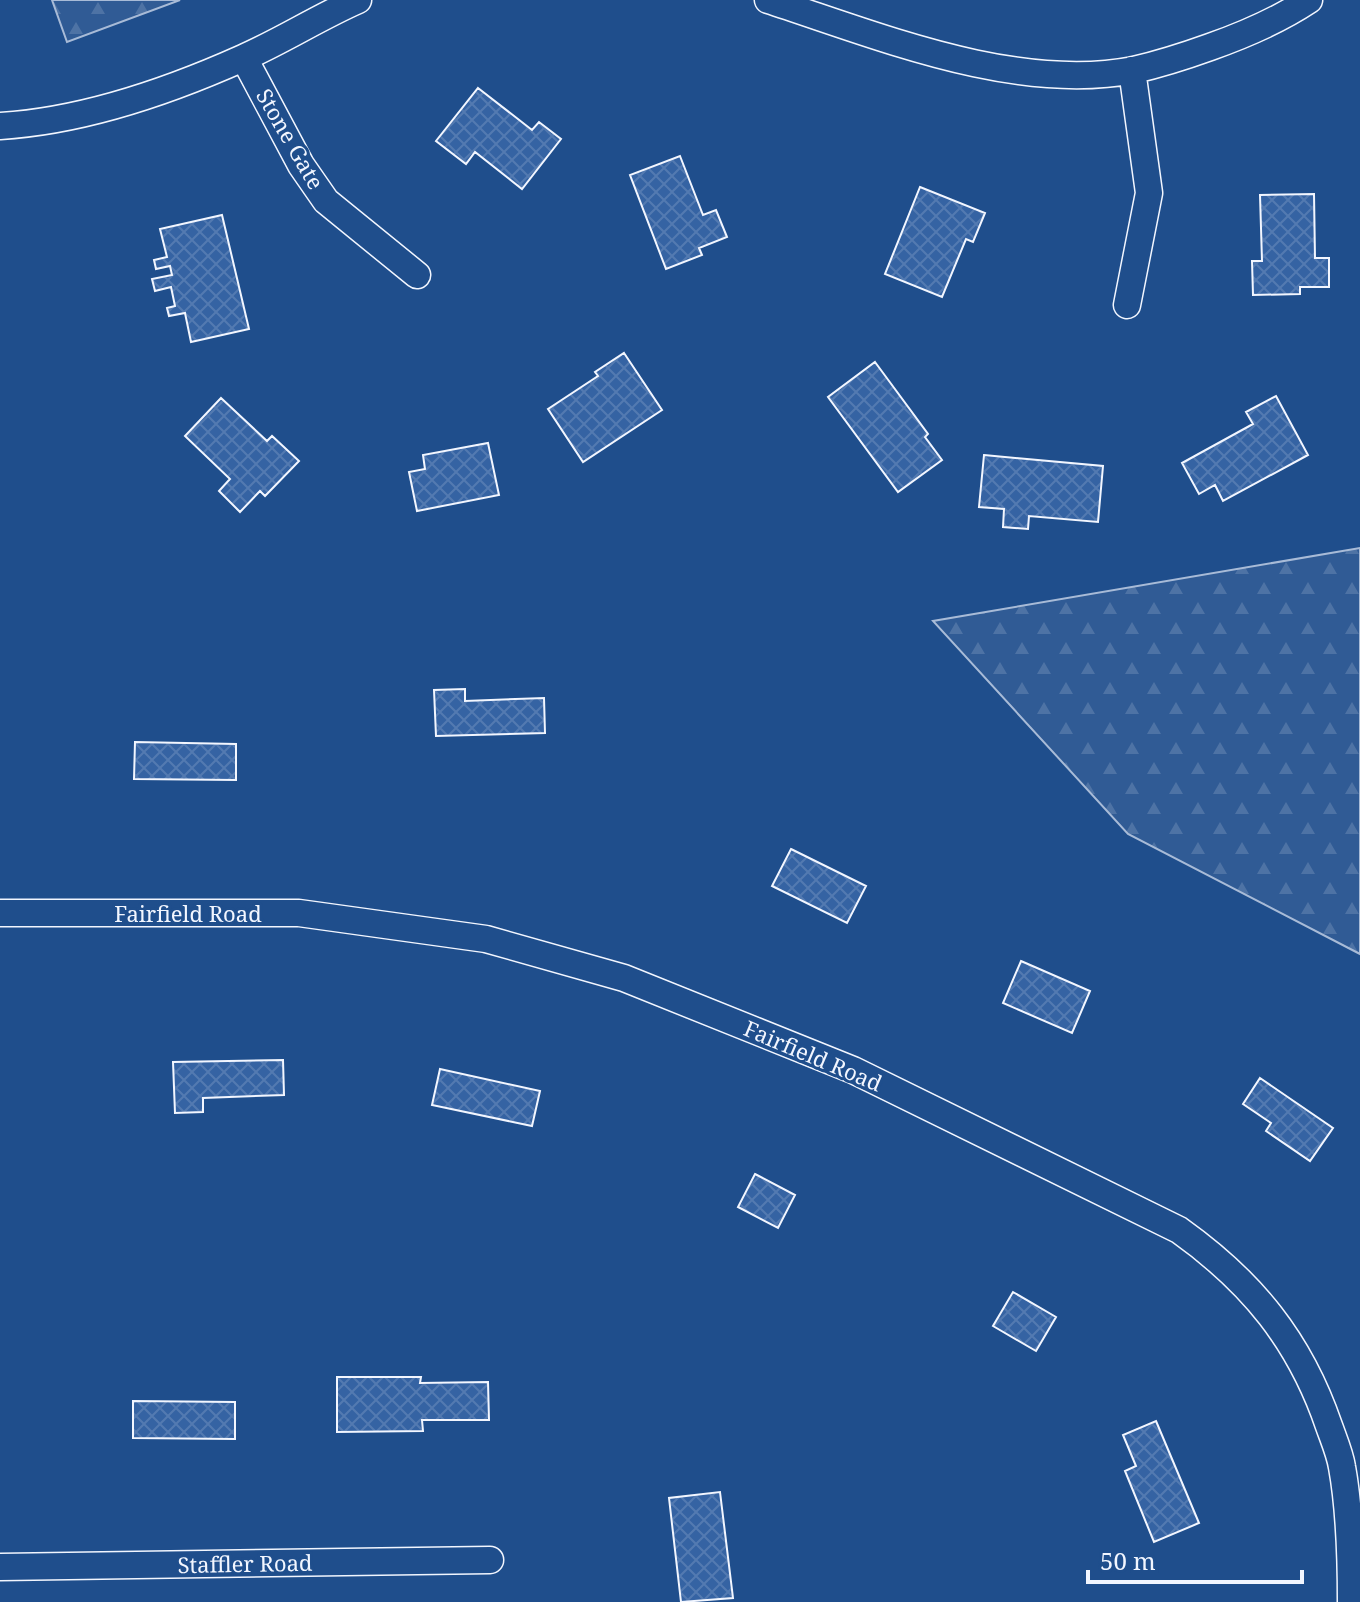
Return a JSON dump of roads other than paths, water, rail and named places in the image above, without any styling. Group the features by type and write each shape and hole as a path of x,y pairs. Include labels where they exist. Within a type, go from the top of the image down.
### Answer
{"street":[{"path":"0,126 60,119 164,91 244,58 358,0"},
{"path":"768,0 932,54 1011,70 1074,74 1132,70 1183,56 1236,38 1309,0"},
{"name":"Stone Gate","path":"244,58 301,165 326,201 417,275"},
{"path":"1127,305 1149,193 1132,70"},
{"name":"Fairfield Road","path":"0,913 299,913 486,939 624,978 853,1070 1179,1230 1218,1257 1252,1291 1292,1347 1317,1393 1342,1465 1351,1602"},
{"name":"Staffler Road","path":"0,1567 490,1560"}]}
